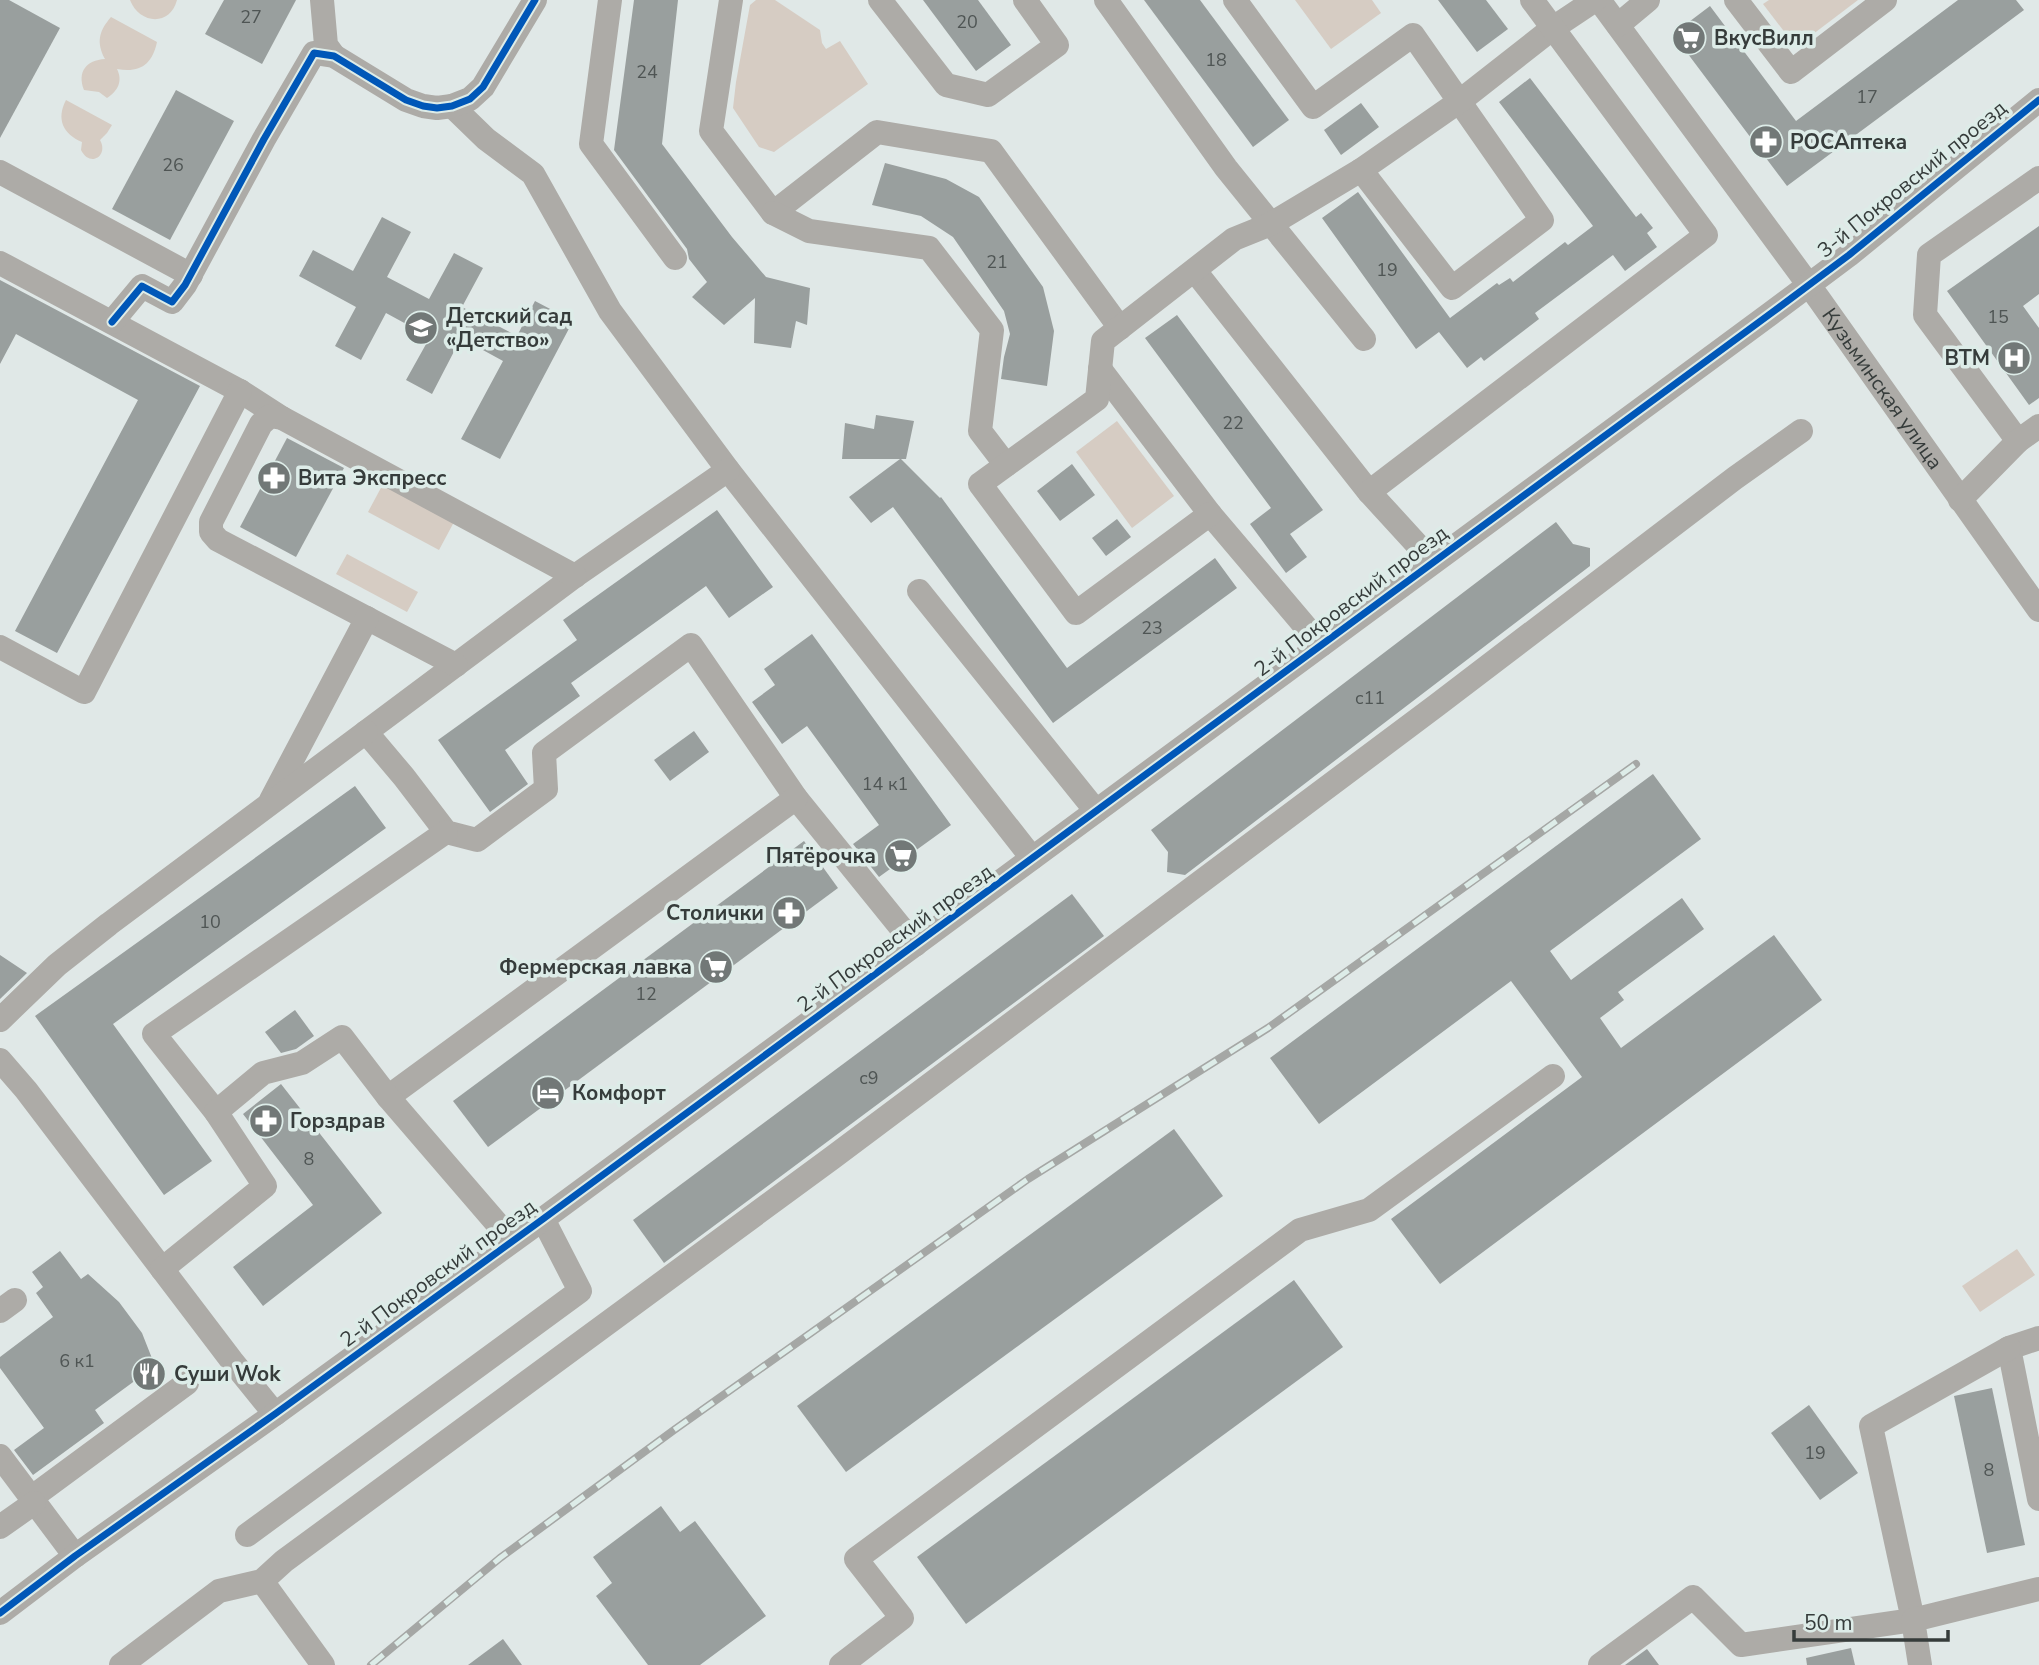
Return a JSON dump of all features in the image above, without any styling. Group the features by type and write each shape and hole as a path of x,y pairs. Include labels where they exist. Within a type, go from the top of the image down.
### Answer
{"street":[{"path":"322,0 326,45 334,55 406,100 437,108 470,99 483,87 535,0"},
{"path":"610,0 591,144 675,258"},
{"path":"731,0 711,131 773,213 810,231 929,248 992,330 980,431 1006,466"},
{"path":"880,0 946,85 988,95 1057,45 1025,0"},
{"path":"1106,0 1226,168 1364,339"},
{"path":"1235,0 1313,107 1413,35 1542,220 1451,288 1361,170"},
{"path":"1369,492 1706,235 1532,0"},
{"path":"1210,514 1076,613 980,484 1097,399 1103,341 1234,239 1271,224 1361,170 1460,101 1553,28 1597,0"},
{"name":"Кузьминская улица","path":"1597,0 1775,238 2039,610"},
{"path":"1618,25 1648,0"},
{"path":"1736,0 1791,72 1885,0"},
{"path":"112,322 142,286 172,302 191,275 314,53 334,55"},
{"name":"3-й Покровский проезд","path":"1807,286 2039,100"},
{"path":"452,106 486,139 533,174 610,311 728,470 1032,858"},
{"path":"773,213 877,132 991,151 1120,328"},
{"path":"0,172 191,275"},
{"path":"2018,441 1925,315 1929,255 2039,178"},
{"path":"0,262 575,576"},
{"path":"1195,271 1369,492 1433,562"},
{"name":"2-й Покровский проезд","path":"0,1613 543,1219 1807,286"},
{"path":"1100,369 1210,514 1321,645"},
{"path":"0,647 84,692 240,391"},
{"path":"218,540 211,532 211,522 261,424 270,416 282,418"},
{"path":"1960,500 2018,441 2039,426"},
{"path":"121,1665 219,1591 262,1581 284,1561 832,1158 1801,431"},
{"path":"0,1020 57,965 575,576 728,470"},
{"path":"174,517 456,665"},
{"path":"919,591 1096,811"},
{"path":"267,807 367,618"},
{"path":"366,732 446,832 477,840 546,789 544,752 691,645 796,798 915,945"},
{"path":"388,1097 796,798"},
{"path":"162,1269 265,1185 216,1112 154,1034 446,832"},
{"path":"216,1112 263,1073 302,1063 342,1037 388,1097 512,1241"},
{"path":"0,1060 26,1090 275,1414"},
{"path":"841,1665 902,1618 856,1559 1300,1230 1369,1210 1553,1076"},
{"path":"247,1535 580,1291 543,1219"},
{"path":"1920,1665 1913,1620 1871,1426 2009,1348 2039,1338"},
{"path":"2009,1348 2039,1499"},
{"path":"0,1527 187,1383"},
{"path":"0,1456 75,1556"},
{"path":"262,1581 323,1665"},
{"path":"1600,1665 1693,1597 1741,1645 1913,1620 2039,1589"}],"shaded area":[{"path":"130,0 177,0 168,15 154,19 140,14"},
{"path":"756,0 775,0 820,30 826,49 840,41 868,84 774,152 759,147 733,108 750,5"},
{"path":"1295,0 1372,0 1381,13 1331,49"},
{"path":"1769,0 1858,0 1796,47 1763,4"},
{"path":"111,17 157,42 152,56 144,66 132,70 117,69 120,78 118,85 107,98 99,92 84,90 82,78 88,65 105,59 100,47 100,37"},
{"path":"66,100 112,125 100,140 102,151 97,158 85,155 81,150 82,142 70,135 63,125 62,113"},
{"path":"1117,421 1174,496 1132,528 1076,452"},
{"path":"383,484 454,522 439,550 368,512"},
{"path":"347,554 418,592 407,612 336,574"},
{"path":"2017,1249 2035,1275 1980,1312 1962,1286"}],"building":[{"path":"0,0 9,0 60,28 0,138"},
{"path":"224,0 296,0 262,64 205,34"},
{"path":"634,0 678,0 662,144 732,237 766,277 810,288 807,325 796,321 791,348 754,343 755,298 724,325 692,297 707,282 689,259 687,249 614,150"},
{"path":"923,0 978,0 1011,45 976,71"},
{"path":"1144,0 1200,0 1289,120 1253,147"},
{"path":"1438,0 1486,0 1508,29 1477,52"},
{"path":"1958,0 2016,0 2024,10 1787,186 1673,34 1710,6 1796,121"},
{"path":"1530,78 1636,217 1641,213 1653,228 1647,233 1657,247 1625,271 1613,255 1535,313 1539,319 1484,361 1481,357 1467,368 1439,332 1416,349 1322,218 1358,192 1450,318 1497,283 1499,285 1510,278 1513,282 1565,242 1568,245 1593,226 1499,102"},
{"path":"176,90 234,121 170,240 112,209"},
{"path":"1361,103 1379,127 1341,155 1324,130"},
{"path":"885,163 946,179 979,197 1043,287 1054,331 1047,386 1001,379 1010,334 1004,311 953,237 921,216 872,205"},
{"path":"382,217 411,232 387,277 429,299 454,253 483,268 462,307 517,336 535,301 573,321 500,459 461,439 503,361 461,338 432,394 406,380 430,337 386,313 361,360 335,346 356,307 299,276 313,250 353,271"},
{"path":"2039,226 2039,294 2023,306 2039,328 2039,398 2029,405 1947,291"},
{"path":"0,280 200,386 57,653 15,631 138,400 16,334 0,364"},
{"path":"1177,315 1323,510 1290,534 1307,557 1286,573 1250,524 1271,508 1145,338"},
{"path":"876,415 914,421 906,459 901,459 941,497 1067,668 1215,558 1237,588 1053,723 893,507 871,523 849,497 900,459 842,459 845,423 874,429"},
{"path":"287,438 344,468 296,557 240,527"},
{"path":"1072,464 1095,495 1060,521 1037,491"},
{"path":"717,510 773,587 729,618 706,586 571,683 580,696 505,750 528,784 490,812 438,740 577,640 563,620"},
{"path":"1117,519 1131,537 1106,556 1092,538"},
{"path":"1556,522 1573,544 1590,548 1590,566 1185,875 1167,872 1168,852 1151,830"},
{"path":"812,634 951,825 879,877 853,844 879,825 807,726 782,744 752,702 775,685 764,669"},
{"path":"694,731 709,752 670,781 654,760"},
{"path":"1653,774 1701,839 1550,951 1571,980 1682,898 1704,929 1618,992 1624,1000 1600,1018 1621,1048 1774,935 1822,1000 1440,1284 1391,1219 1582,1077 1511,981 1319,1124 1270,1058"},
{"path":"355,786 386,828 113,1024 212,1161 164,1195 35,1016"},
{"path":"804,841 838,888 488,1147 453,1101"},
{"path":"1072,894 1104,936 664,1263 633,1220"},
{"path":"0,955 27,973 0,999"},
{"path":"295,1010 314,1036 296,1049 281,1053 265,1032"},
{"path":"281,1084 382,1213 263,1306 233,1267 313,1205 243,1114"},
{"path":"1174,1129 1223,1196 846,1472 797,1406"},
{"path":"60,1251 81,1279 88,1274 119,1302 142,1333 155,1366 95,1410 104,1423 33,1475 14,1450 44,1428 0,1368 0,1357 53,1317 36,1293 43,1287 32,1272"},
{"path":"1294,1280 1343,1347 966,1624 917,1557"},
{"path":"1992,1388 2025,1545 1987,1553 1954,1396"},
{"path":"1809,1405 1858,1473 1820,1500 1771,1433"},
{"path":"661,1506 680,1532 695,1521 766,1616 700,1665 648,1665 596,1596 612,1583 593,1557"},
{"path":"503,1639 522,1665 468,1665"},
{"path":"1851,1648 1855,1665 1807,1665 1806,1658"},
{"path":"1647,1649 1659,1665 1625,1665"}],"railway":[{"path":"371,1665 500,1558 674,1430 1028,1179 1268,1028 1636,764"}],"cycle path":[{"path":"112,322 142,286 172,302 185,285 314,53 334,56 406,100 437,108 452,106 470,99 483,87 535,0"},
{"path":"0,1613 543,1219 1770,314 1849,255 2039,100"}],"place":[{"name":"ВкусВилл","path":"1689,38"},
{"name":"РОСАптека","path":"1766,142"},
{"name":"Детский сад «Детство»","path":"421,328"},
{"name":"ВТМ","path":"2014,358"},
{"name":"Вита Экспресс","path":"274,478"},
{"name":"Пятёрочка","path":"901,856"},
{"name":"Столички","path":"789,913"},
{"name":"Фермерская лавка","path":"716,967"},
{"name":"Комфорт","path":"548,1093"},
{"name":"Горздрав","path":"266,1121"},
{"name":"Суши Wok","path":"149,1374"}]}
